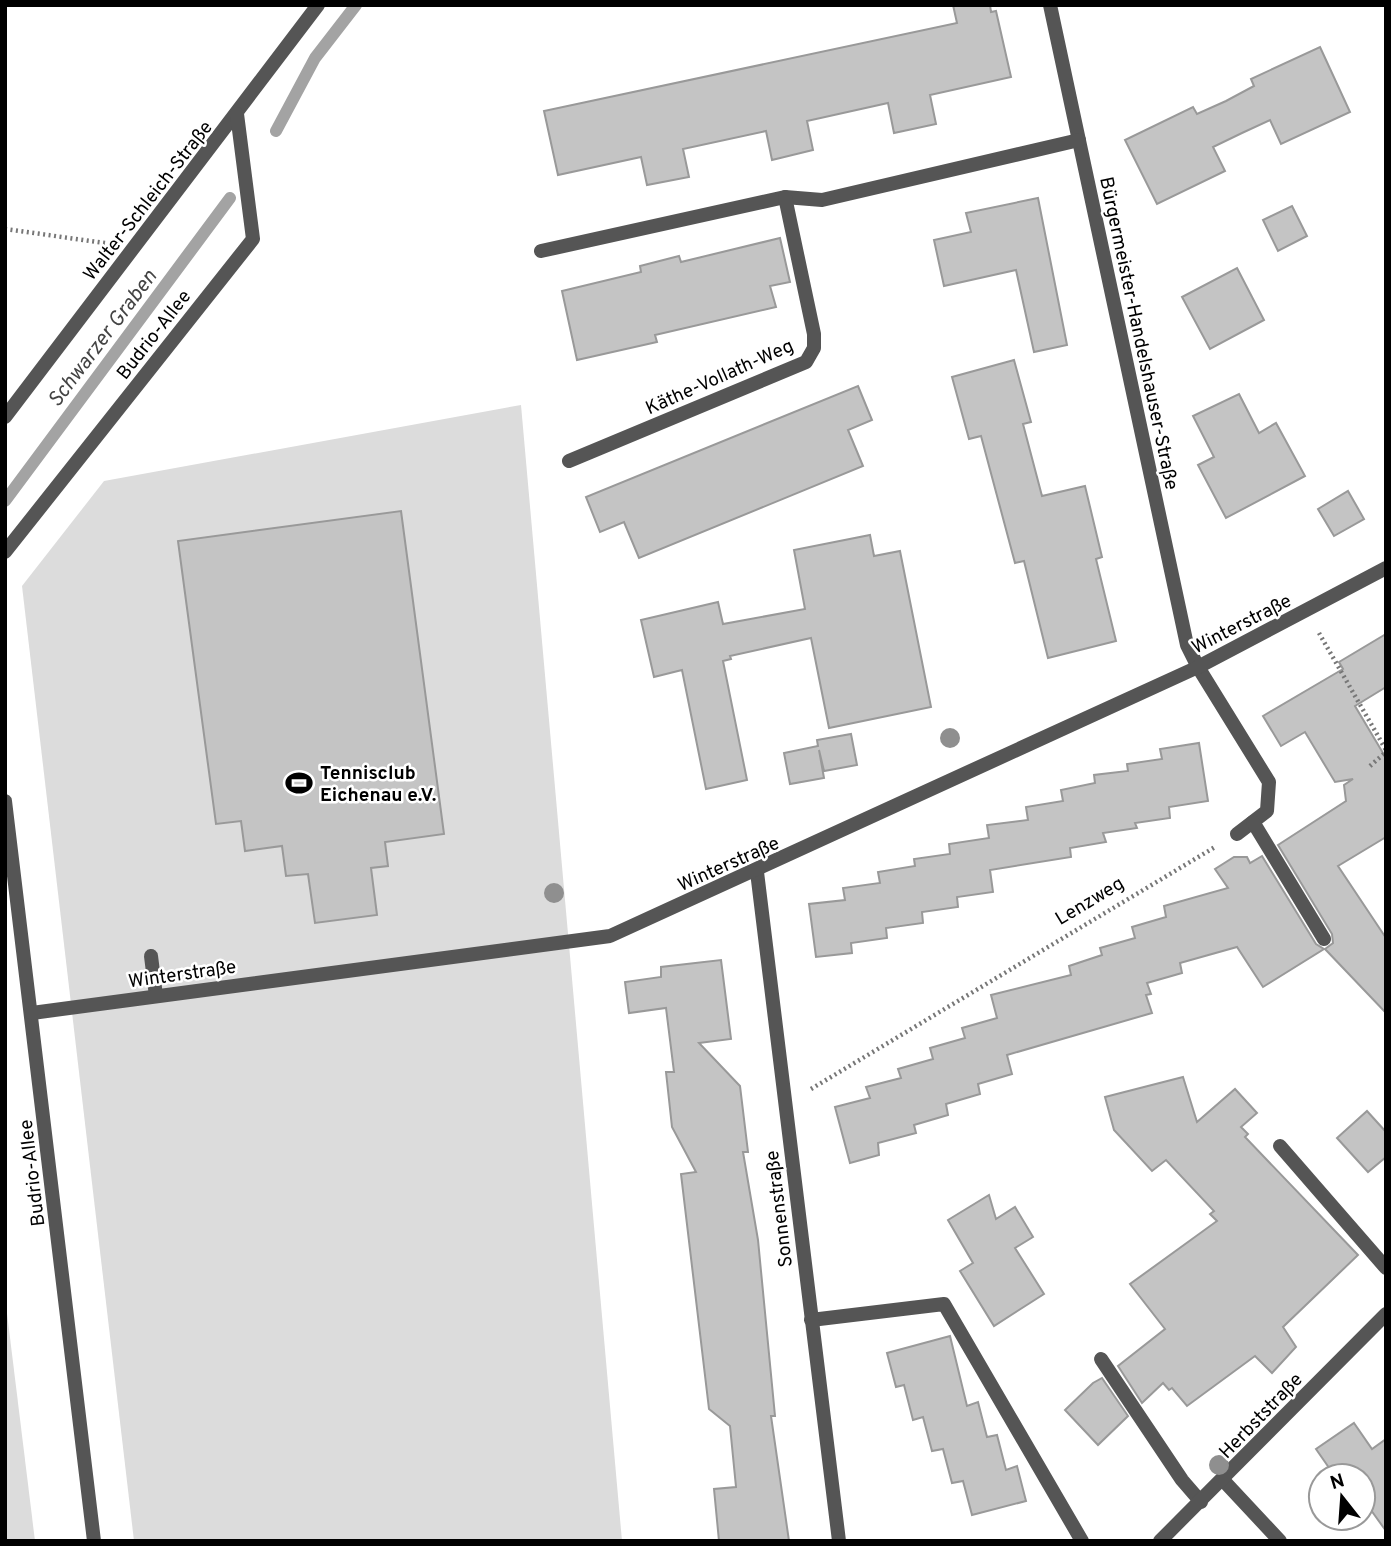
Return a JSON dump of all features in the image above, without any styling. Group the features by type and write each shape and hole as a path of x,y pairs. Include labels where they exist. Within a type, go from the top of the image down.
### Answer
{"street":[{"name":"Walter-Schleich-Straße","path":"5,417 318,5"},
{"name":"Bürgermeister-Handelshauser-Straße","path":"1050,5 1187,645 1198,667"},
{"name":"Budrio-Allee","path":"5,552 253,239 237,114"},
{"path":"541,251 785,197 822,200 1079,140"},
{"name":"Käthe-Vollath-Weg","path":"569,461 806,362 814,348 814,334 785,197"},
{"name":"Winterstraße","path":"32,1013 610,936 757,872 1198,667 1386,568"},
{"path":"1198,667 1269,782 1266,811 1237,834"},
{"name":"Budrio-Allee","path":"5,801 94,1541"},
{"path":"1253,822 1324,939"},
{"name":"Sonnenstraße","path":"757,872 839,1541"},
{"path":"151,956 156,996"},
{"path":"1280,1146 1386,1268"},
{"path":"811,1320 944,1304 1082,1541"},
{"name":"Herbststraße","path":"1160,1541 1386,1314"},
{"path":"1101,1359 1182,1480 1201,1502"},
{"path":"1223,1480 1280,1541"}],"path":[{"path":"5,229 134,246"},
{"path":"1307,611 1386,751 1370,765"},
{"name":"Lenzweg","path":"784,1091 810,1089 1237,834"}],"shaded area":[{"name":"Tennisclub Eichenau e.V.","path":"521,405 622,1541 134,1541 22,586 104,481"},
{"path":"5,1297 35,1541 5,1541"}],"building":[{"path":"953,5 990,5 991,12 996,11 1011,77 930,95 936,124 894,133 888,103 807,121 813,150 772,160 766,131 683,149 689,177 647,185 641,157 558,175 544,111 957,23"},
{"path":"1320,47 1350,112 1281,144 1270,120 1242,133 1213,147 1225,171 1157,204 1125,140 1193,107 1197,114 1226,101 1254,86 1251,79"},
{"path":"1038,198 1067,345 1034,352 1016,270 944,286 934,240 971,232 966,213"},
{"path":"1292,206 1307,236 1278,251 1263,220"},
{"path":"780,238 790,282 770,286 776,307 655,335 657,342 577,360 562,291 641,272 640,266 679,256 681,262"},
{"path":"1237,268 1264,320 1210,349 1182,297"},
{"path":"1014,360 1031,422 1023,424 1042,496 1085,486 1102,557 1096,559 1116,641 1048,658 1024,561 1015,563 981,436 969,439 952,377"},
{"path":"858,386 872,420 848,430 863,466 639,558 624,522 600,532 586,497"},
{"path":"1239,394 1259,433 1276,423 1305,476 1226,518 1198,465 1214,457 1193,416"},
{"path":"1348,491 1364,519 1334,536 1318,509"},
{"path":"401,511 444,834 385,842 388,866 371,868 377,915 315,923 308,874 286,876 282,846 245,851 241,821 216,824 178,541"},
{"path":"870,535 874,556 900,551 931,707 829,728 811,638 730,656 731,659 723,661 747,780 706,789 682,670 654,677 641,620 718,602 723,624 805,609 794,550"},
{"path":"1386,634 1386,687 1355,706 1386,758 1386,837 1338,866 1386,938 1386,1013 1325,949 1333,943 1332,934 1278,845 1346,801 1344,785 1353,779 1335,782 1305,732 1281,746 1263,716 1343,669 1339,662"},
{"path":"851,734 857,765 824,771 819,750 824,778 790,784 784,753 818,746 817,740"},
{"path":"1199,743 1208,801 1169,807 1170,818 1135,823 1137,828 1103,833 1106,842 1070,848 1071,857 990,870 993,892 957,897 958,907 922,912 923,923 886,928 887,938 851,943 852,953 816,957 809,904 845,900 843,888 880,883 878,872 915,866 914,859 950,854 949,844 989,838 987,825 1028,820 1026,807 1063,801 1061,790 1095,783 1094,775 1128,771 1127,764 1162,759 1160,749"},
{"path":"1262,856 1316,944 1324,949 1263,987 1237,947 1180,963 1182,973 1147,983 1151,994 1146,995 1152,1013 1007,1055 1012,1074 978,1084 980,1094 946,1104 948,1115 914,1125 916,1133 878,1143 879,1155 850,1163 835,1107 870,1098 866,1087 901,1078 898,1069 933,1059 930,1048 965,1038 962,1028 997,1018 991,995 1071,975 1069,966 1102,955 1100,948 1135,938 1132,927 1166,917 1164,906 1228,888 1215,869 1234,857 1247,857 1250,863"},
{"path":"721,960 731,1039 699,1043 740,1086 748,1152 743,1152 758,1240 775,1416 771,1416 789,1541 719,1541 714,1489 736,1487 730,1426 709,1409 681,1174 696,1172 672,1127 666,1072 674,1072 666,1008 629,1013 625,982 661,977 661,967"},
{"path":"1183,1077 1197,1122 1235,1089 1257,1113 1241,1127 1248,1134 1245,1137 1358,1255 1283,1327 1296,1347 1272,1373 1255,1356 1187,1406 1172,1388 1169,1390 1163,1383 1142,1403 1118,1366 1165,1329 1130,1284 1217,1221 1210,1214 1214,1211 1166,1160 1152,1171 1114,1130 1105,1097"},
{"path":"1367,1111 1386,1132 1386,1157 1368,1172 1337,1138"},
{"path":"989,1195 996,1219 1015,1207 1033,1237 1015,1248 1044,1294 994,1326 960,1271 973,1263 948,1220"},
{"path":"950,1336 967,1406 978,1402 987,1437 997,1435 1006,1470 1017,1466 1026,1501 972,1515 963,1481 952,1483 943,1449 932,1451 923,1417 913,1420 904,1385 896,1387 887,1353"},
{"path":"1102,1378 1128,1416 1098,1445 1065,1410 1093,1383"},
{"path":"1354,1423 1372,1449 1386,1439 1386,1531 1377,1518 1377,1462 1325,1462 1316,1449"}],"waterway":[{"name":"Schwarzer Graben","path":"276,131 315,58 356,5"},
{"name":"Schwarzer Graben","path":"5,501 230,198"}],"place":[{"name":"Tennisclub Eichenau e.V.","path":"299,783"}]}
